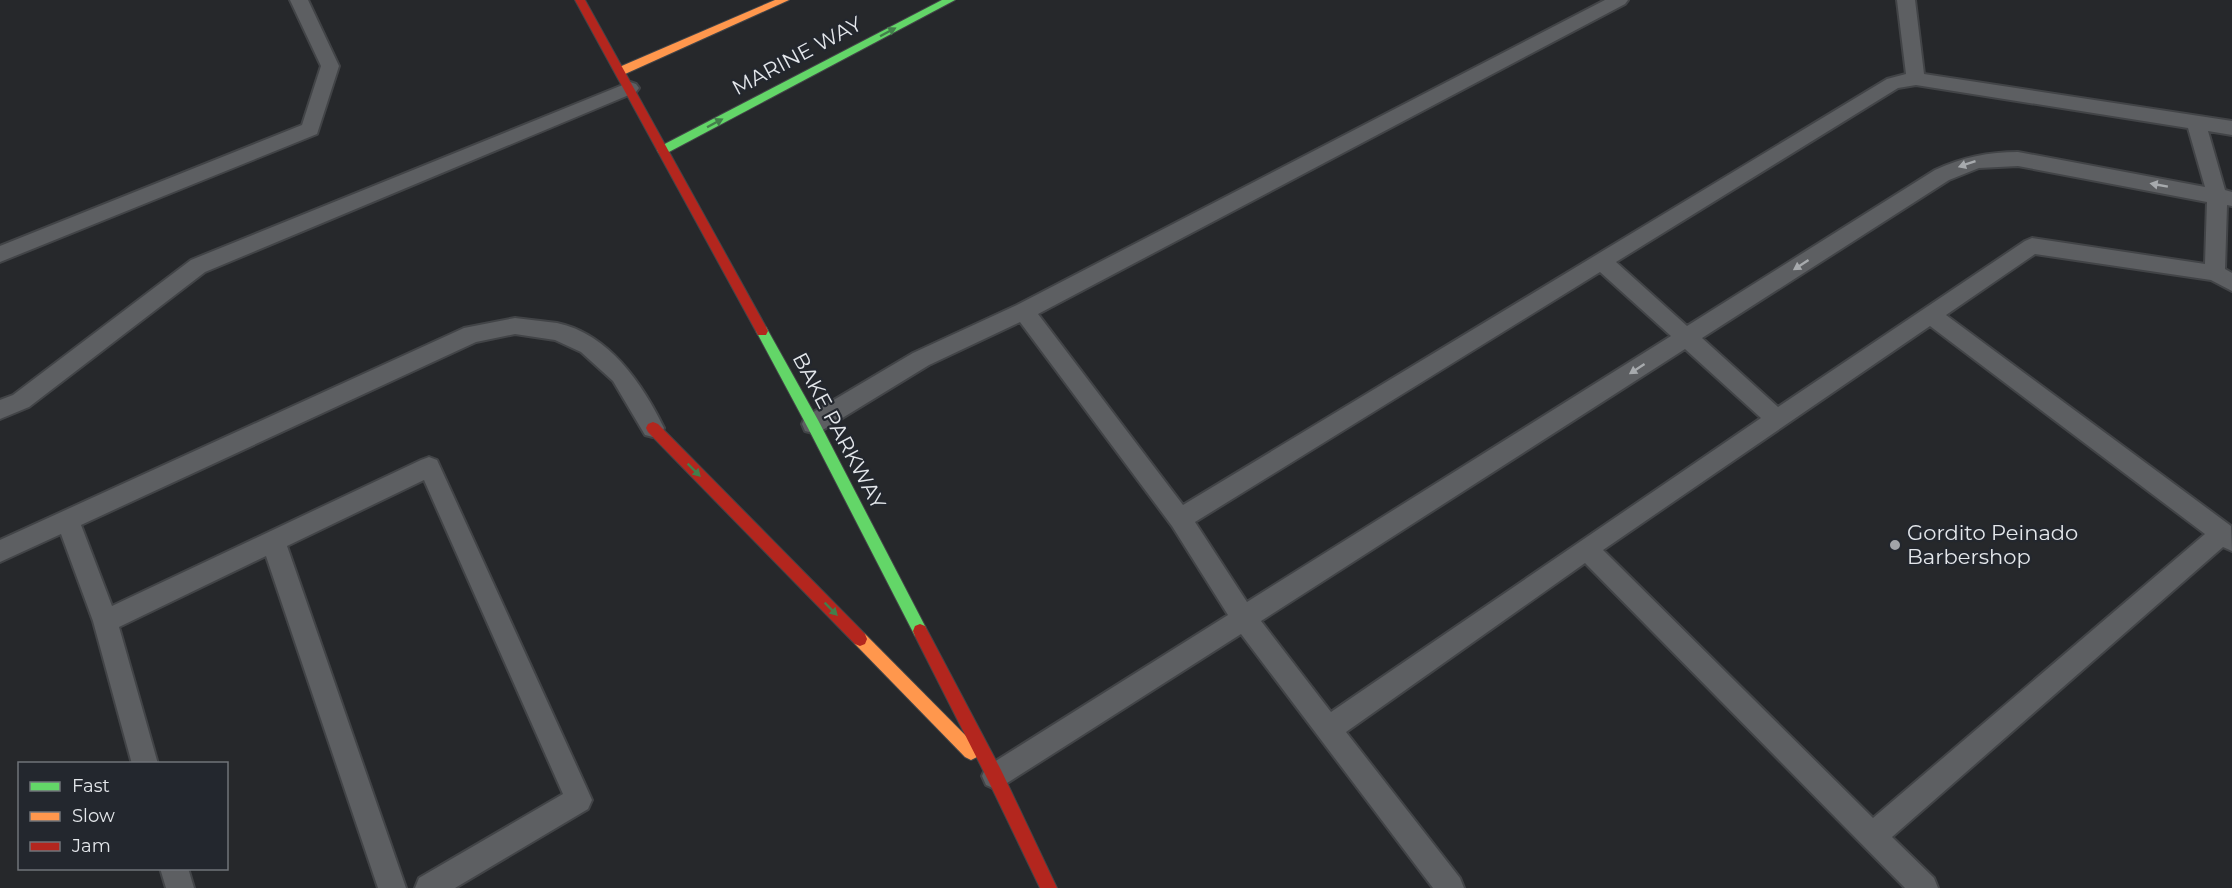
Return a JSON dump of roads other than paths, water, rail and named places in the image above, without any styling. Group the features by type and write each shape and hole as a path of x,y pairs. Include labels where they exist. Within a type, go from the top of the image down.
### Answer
{"main road":[{"name":"BAKE PARKWAY","path":"580,0 813,424 995,776 1049,888"},
{"path":"625,80 784,0"},
{"name":"MARINE WAY","path":"663,150 950,0"},
{"path":"653,428 995,776"}],"lane":[{"path":"0,254 310,129 330,66 299,0"},
{"path":"813,424 921,359 1024,311 1619,0"},
{"path":"1906,0 1916,79"},
{"path":"1180,519 1893,83 1916,79 2232,128"},
{"path":"0,410 21,401 198,266 625,80"},
{"path":"1329,729 1586,549 2032,246 2223,278 2224,197 2196,123"},
{"path":"995,776 1942,175 1967,162 1988,158 2018,159 2224,197"},
{"path":"1601,261 1777,419"},
{"path":"1024,311 1180,519 1244,619 1450,888"},
{"path":"1872,836 2227,537 1931,315"},
{"path":"0,551 471,334 515,326 558,332 589,346 621,375 653,428"},
{"path":"105,621 429,467 579,800 429,888"},
{"path":"68,520 105,621 144,762"},
{"path":"273,541 392,888"},
{"path":"1586,549 1924,888"},
{"path":"175,870 180,888"}],"place":[{"name":"Gordito Peinado Barbershop","path":"1895,545"}]}
